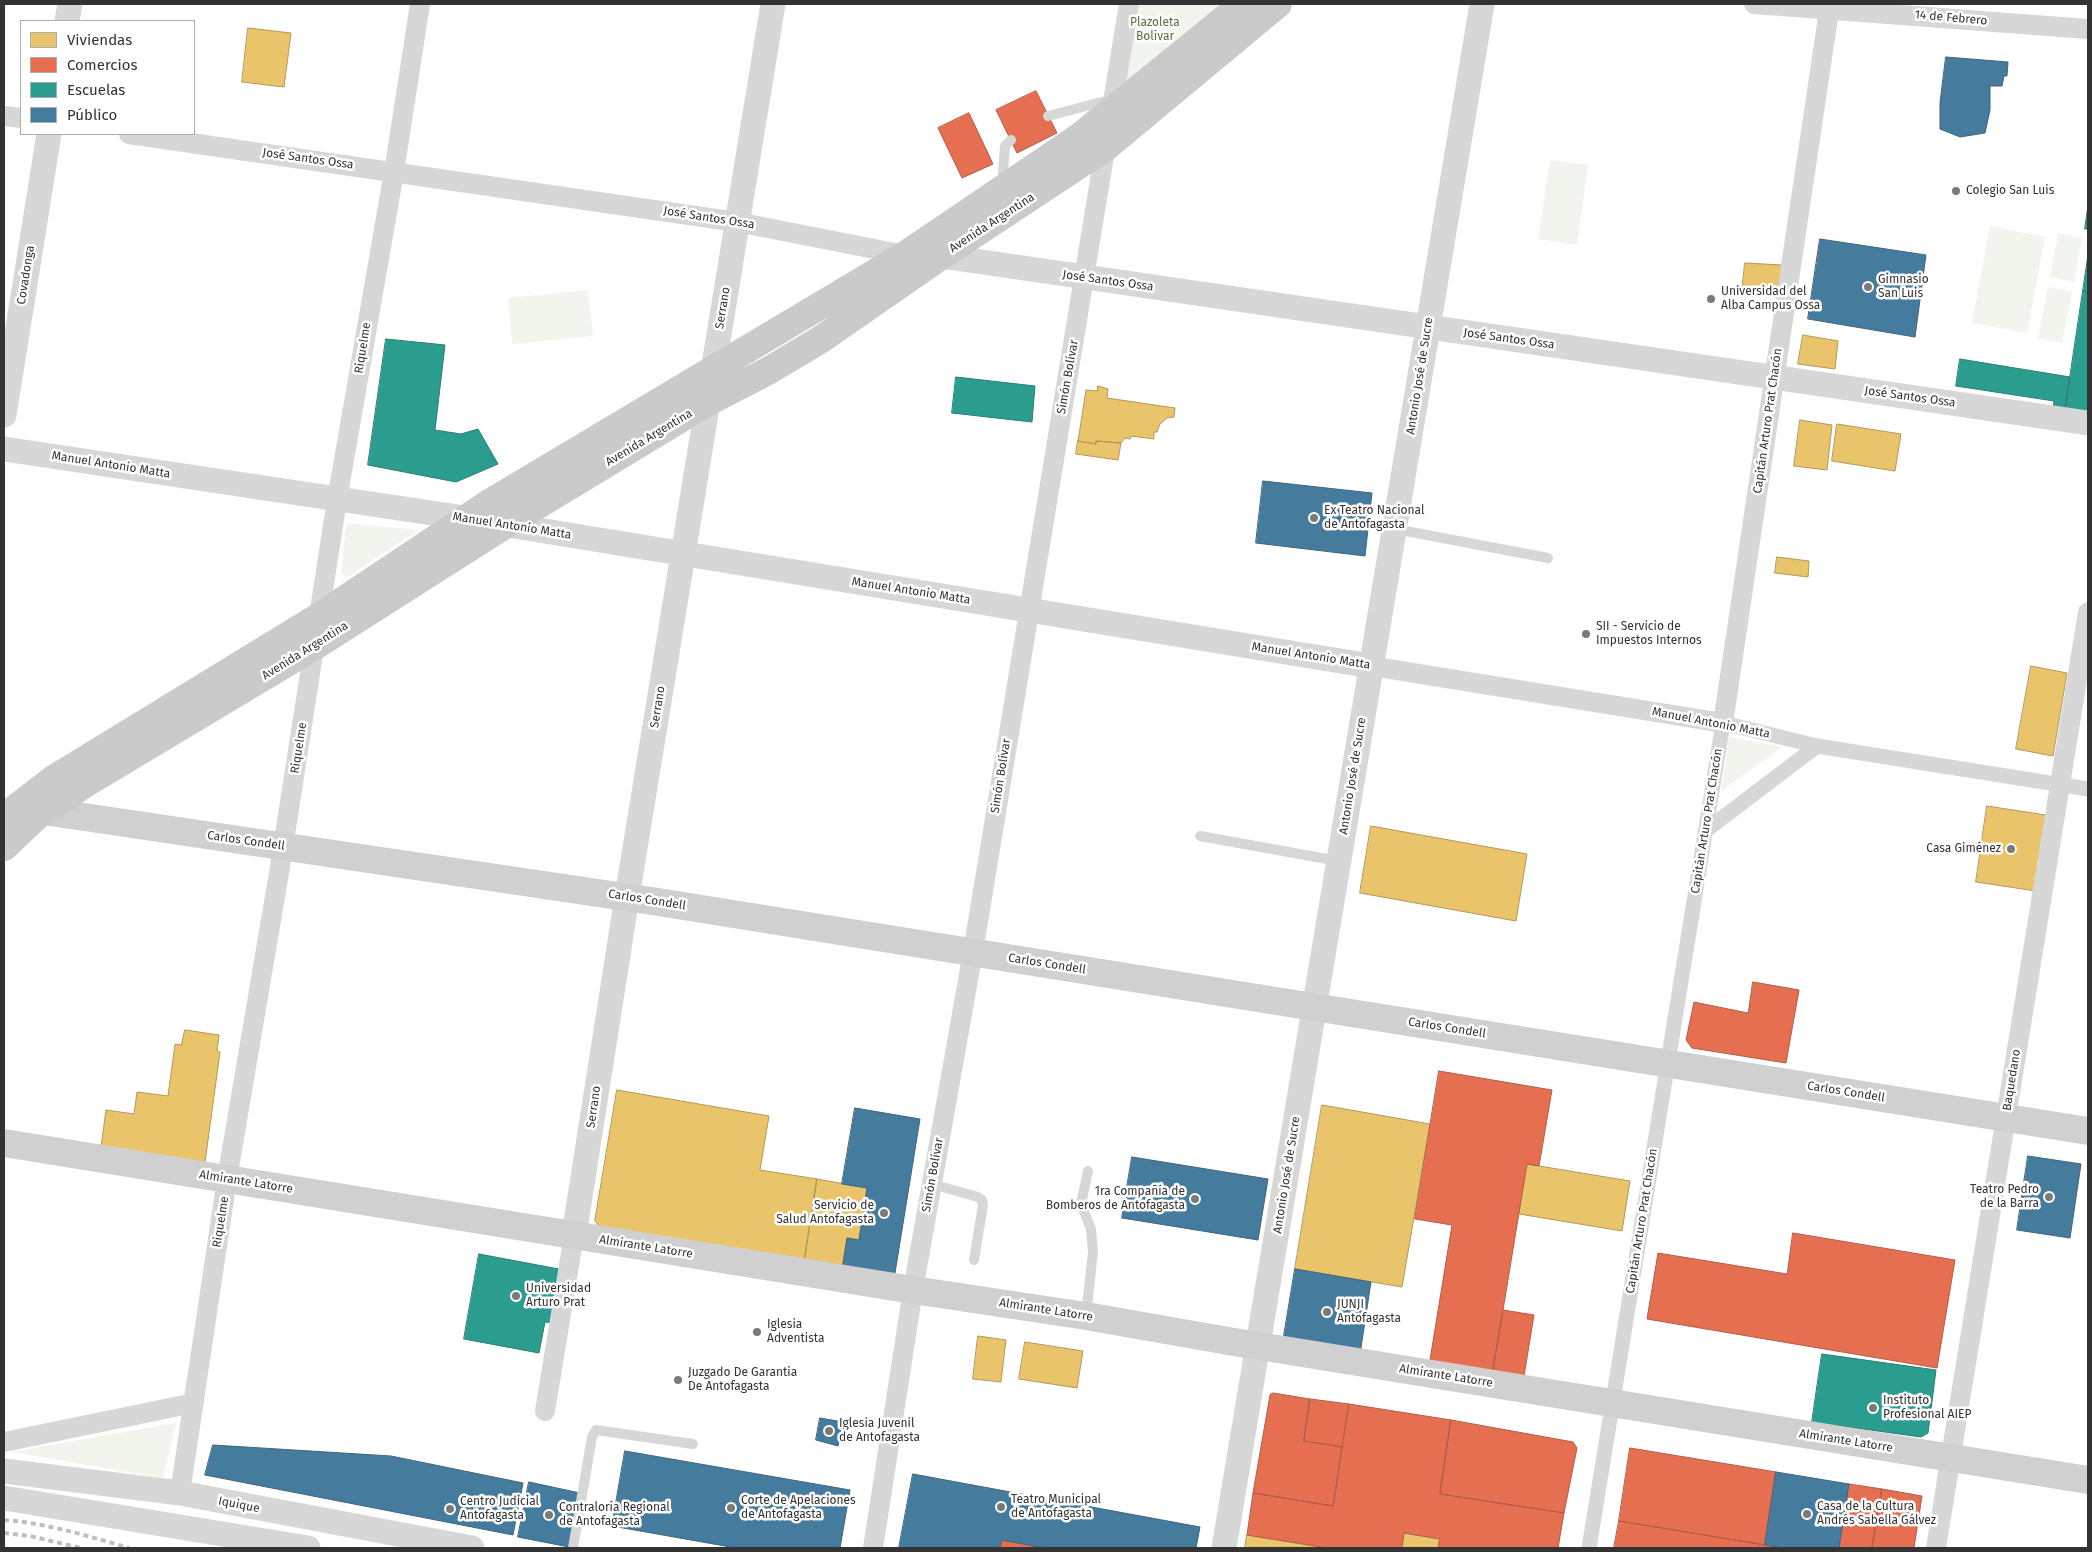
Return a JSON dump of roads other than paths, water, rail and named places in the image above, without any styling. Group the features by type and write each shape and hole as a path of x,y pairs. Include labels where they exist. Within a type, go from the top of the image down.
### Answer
{"main road":[{"name":"Avenida Argentina","path":"4,848 16,810 52,780 320,616 465,518 905,256 1079,136 1113,104 1243,4"},
{"name":"Avenida Argentina","path":"16,810 58,803 83,784 315,646 505,525 708,402 768,371 820,340 941,256 1106,147 1278,4"},
{"name":"Carlos Condell","path":"16,810 283,846 627,897 2088,1131"},
{"name":"Almirante Latorre","path":"4,1143 913,1290 1086,1316 1258,1346 2088,1480"}],"street":[{"path":"67,20 70,4"},
{"name":"Riquelme","path":"180,1493 227,1179 283,846 337,500 394,172 420,4"},
{"name":"Serrano","path":"545,1412 773,4"},
{"name":"Simón Bolívar","path":"873,1548 913,1290 973,952 1129,4"},
{"name":"Antonio José de Sucre","path":"1224,1548 1482,4"},
{"name":"14 de Febrero","path":"1754,4 1829,6 2088,29"},
{"name":"Capitán Arturo Prat Chacón","path":"1588,1548 1723,723 1829,6"},
{"path":"4,116 20,118"},
{"name":"Covadonga","path":"4,415 49,135"},
{"name":"José Santos Ossa","path":"136,135 738,222 905,256 941,256 2088,423"},
{"name":"Manuel Antonio Matta","path":"4,449 465,518 1723,723 1817,746 2088,789"},
{"name":"Baquedano","path":"1936,1548 2088,612"},
{"path":"1705,831 1817,746"},
{"path":"4,1442 194,1404"},
{"name":"Iquique","path":"4,1471 180,1493 472,1548"},
{"path":"4,1498 308,1548"}],"lane":[{"path":"1048,116 1113,104"},
{"path":"1002,189 1005,146 1011,140"},
{"path":"1395,529 1548,558"},
{"path":"1200,836 1339,861"},
{"path":"1086,1316 1093,1252 1091,1229 1081,1204 1088,1171"},
{"path":"932,1184 978,1197 982,1200 983,1205 974,1260"},
{"path":"573,1548 592,1437 596,1430 693,1444"}],"railway":[{"path":"4,1520 51,1527 129,1548"},
{"path":"4,1533 30,1536 81,1548"}],"place":[{"name":"Colegio San Luis","path":"1956,191"},
{"name":"Gimnasio San Luis","path":"1868,287"},
{"name":"Universidad del Alba Campus Ossa","path":"1711,299"},
{"name":"Ex Teatro Nacional de Antofagasta","path":"1314,518"},
{"name":"SII - Servicio de Impuestos Internos","path":"1586,634"},
{"name":"Casa Giménez","path":"2011,849"},
{"name":"Teatro Pedro de la Barra","path":"2049,1197"},
{"name":"1ra Compañía de Bomberos de Antofagasta","path":"1195,1199"},
{"name":"Servicio de Salud Antofagasta","path":"884,1213"},
{"name":"Universidad Arturo Prat","path":"516,1296"},
{"name":"JUNJI Antofagasta","path":"1327,1312"},
{"name":"Iglesia Adventista","path":"757,1332"},
{"name":"Juzgado De Garantia De Antofagasta","path":"678,1380"},
{"name":"Instituto Profesional AIEP","path":"1873,1408"},
{"name":"Iglesia Juvenil de Antofagasta","path":"829,1431"},
{"name":"Teatro Municipal de Antofagasta","path":"1001,1507"},
{"name":"Corte de Apelaciones de Antofagasta","path":"731,1508"},
{"name":"Centro Judicial Antofagasta","path":"450,1509"},
{"name":"Casa de la Cultura Andrés Sabella Gálvez","path":"1807,1514"},
{"name":"Contraloría Regional de Antofagasta","path":"549,1515"}],"park label":[{"name":"Plazoleta Bolívar","path":"1155,30"}]}
